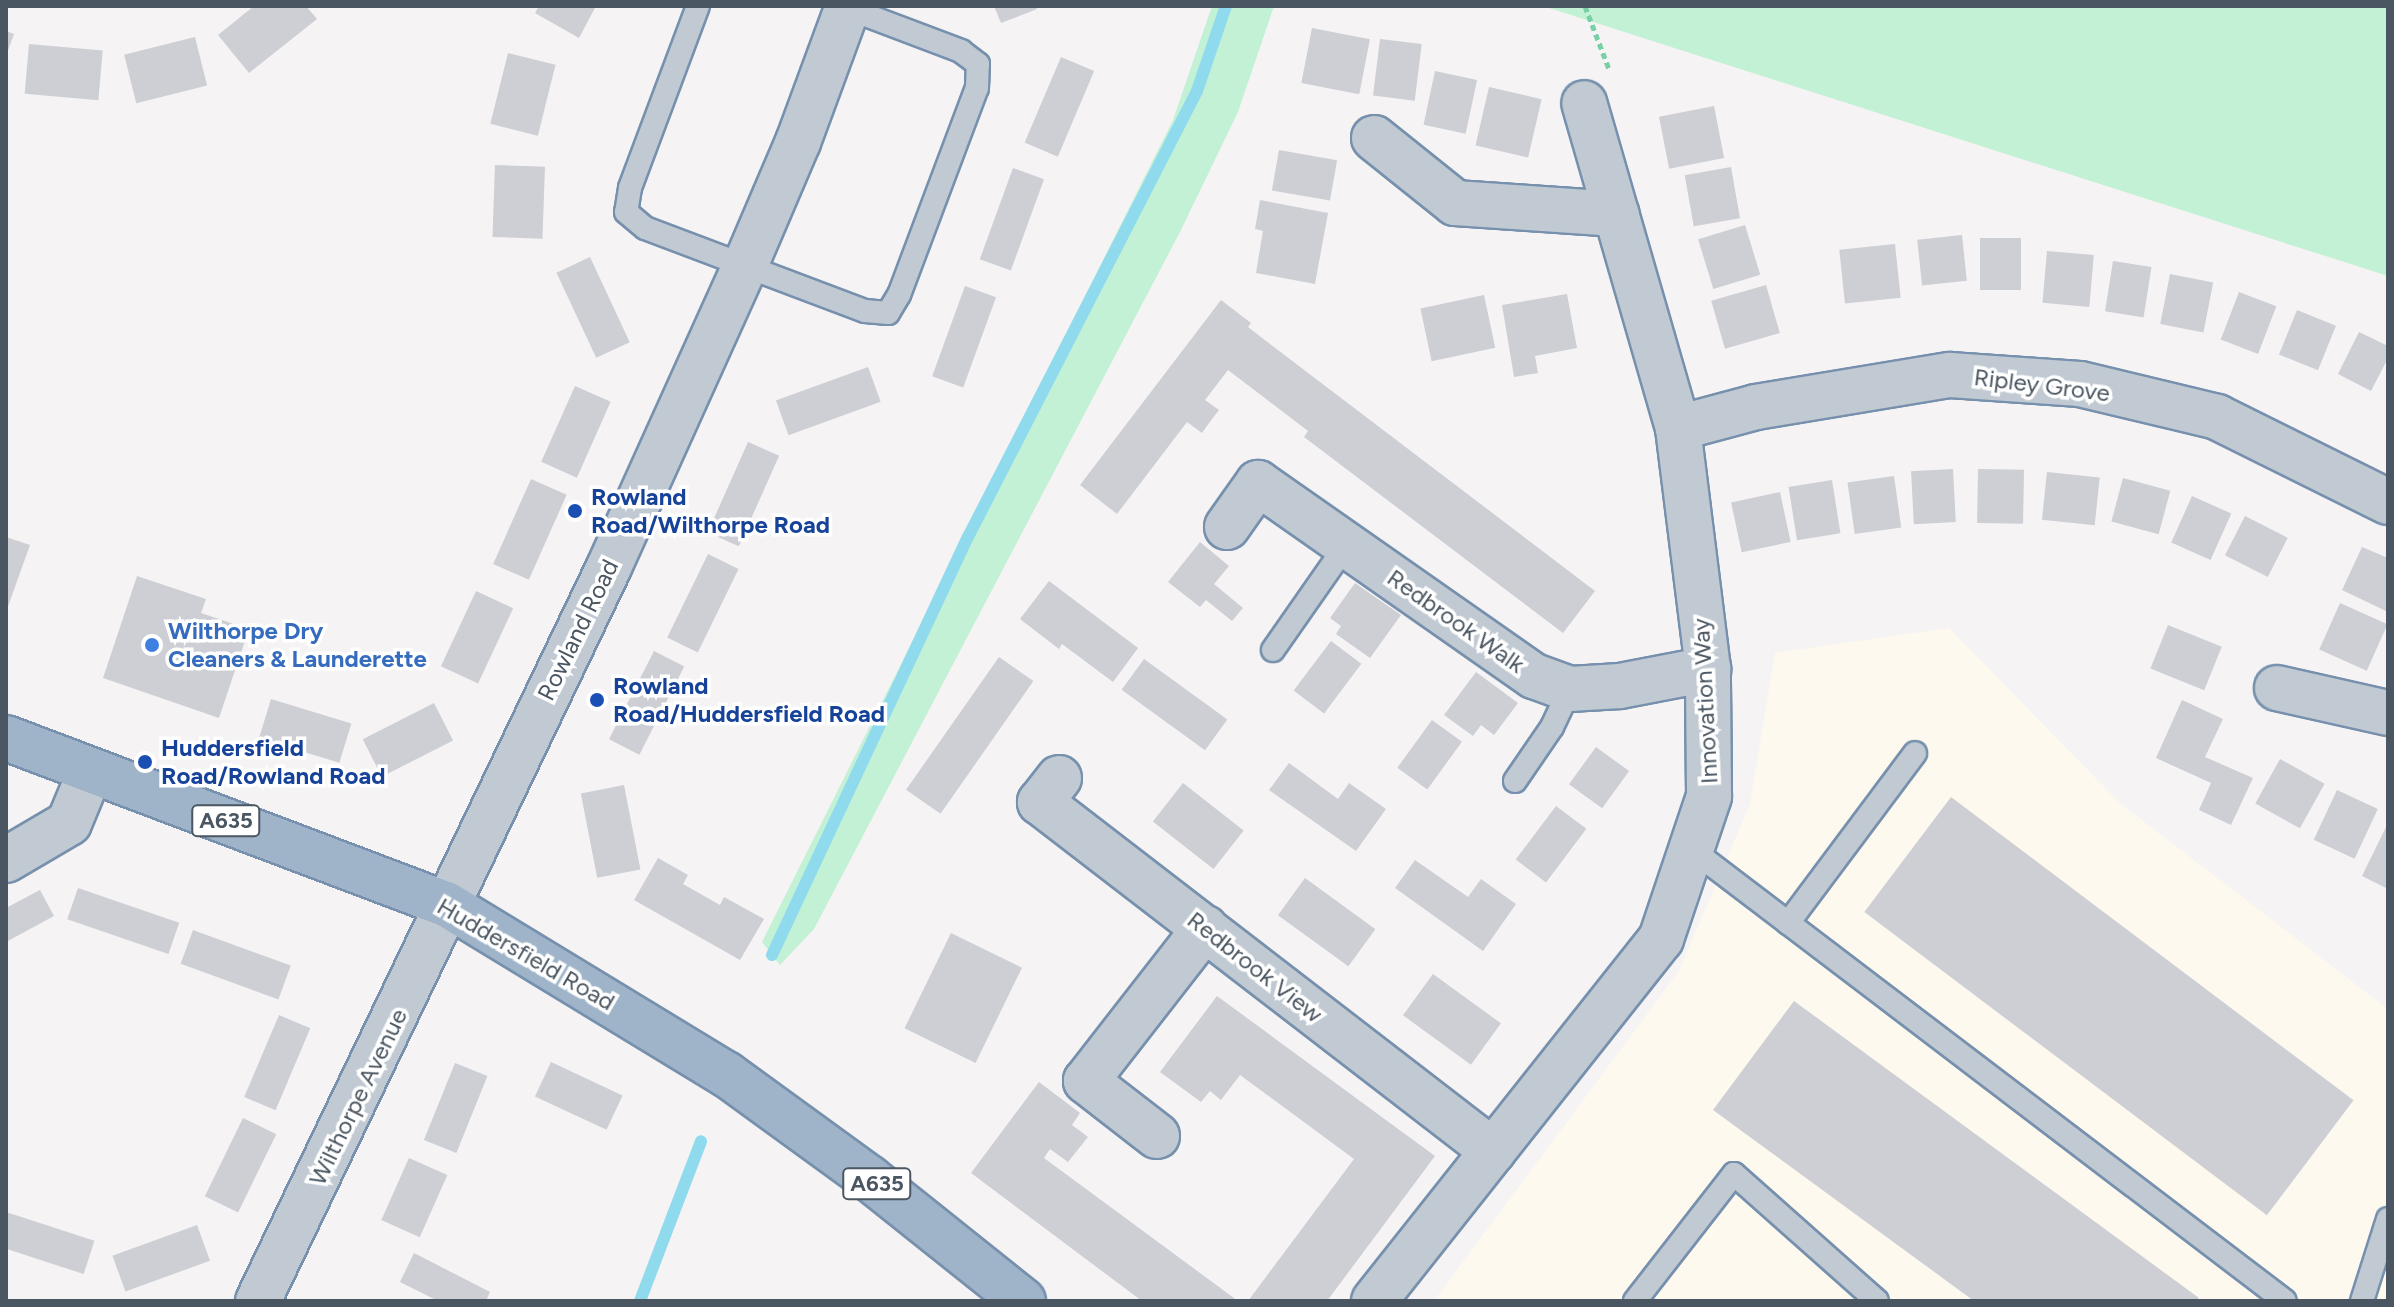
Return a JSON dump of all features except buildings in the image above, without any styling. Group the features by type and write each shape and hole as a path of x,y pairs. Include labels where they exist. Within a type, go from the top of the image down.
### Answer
{"highway":[{"name":"Huddersfield Road","path":"6,738 446,904 726,1074 994,1274 1003,1295"}],"street":[{"name":"Rowland Road","path":"446,904 609,567 745,266 798,142 846,7"},
{"name":"Innovation Way","path":"1374,1301 1661,939 1709,796 1708,669 1678,428 1584,103"},
{"path":"1374,138 1455,203 1617,214"},
{"name":"Ripley Grove","path":"1678,428 1756,407 1950,375 2080,384 2217,417 2388,502"},
{"name":"Redbrook Walk","path":"1227,527 1258,483 1534,676 1570,689 1620,686 1708,669"},
{"path":"2277,688 2388,713"},
{"path":"6,860 69,823 91,770"},
{"name":"Redbrook View","path":"1059,778 1040,802 1493,1151"},
{"name":"Wilthorpe Avenue","path":"272,1297 446,904"},
{"path":"1157,1136 1086,1081 1205,928"}],"lane":[{"name":"Rowland Road","path":"698,6 630,188 626,212 645,228 865,311 888,313 899,295 977,88 978,64 961,51 846,7"},
{"path":"1273,650 1347,544"},
{"path":"1515,781 1552,727 1570,689"},
{"path":"1788,923 1915,753"},
{"path":"1691,849 2285,1301"},
{"path":"1635,1301 1734,1174 1877,1301"},
{"path":"2362,1301 2388,1219"}],"shaded area":[{"path":"1949,628 2121,804 2388,1009 2388,1301 1434,1301 1679,971 1750,804 1775,653"}],"green space":[{"path":"1212,6 1274,6 1238,112 1180,232 814,929 780,965 762,942 1173,120"},
{"path":"1543,6 2388,6 2388,276"}],"waterway":[{"path":"772,955 968,537 1197,91 1226,6"},
{"path":"640,1301 701,1141"}],"place":[{"name":"Rowland Road/Wilthorpe Road","path":"575,511"},
{"name":"Wilthorpe Dry Cleaners & Launderette","path":"152,645"},
{"name":"Rowland Road/Huddersfield Road","path":"597,700"},
{"name":"Huddersfield Road/Rowland Road","path":"145,762"}]}
